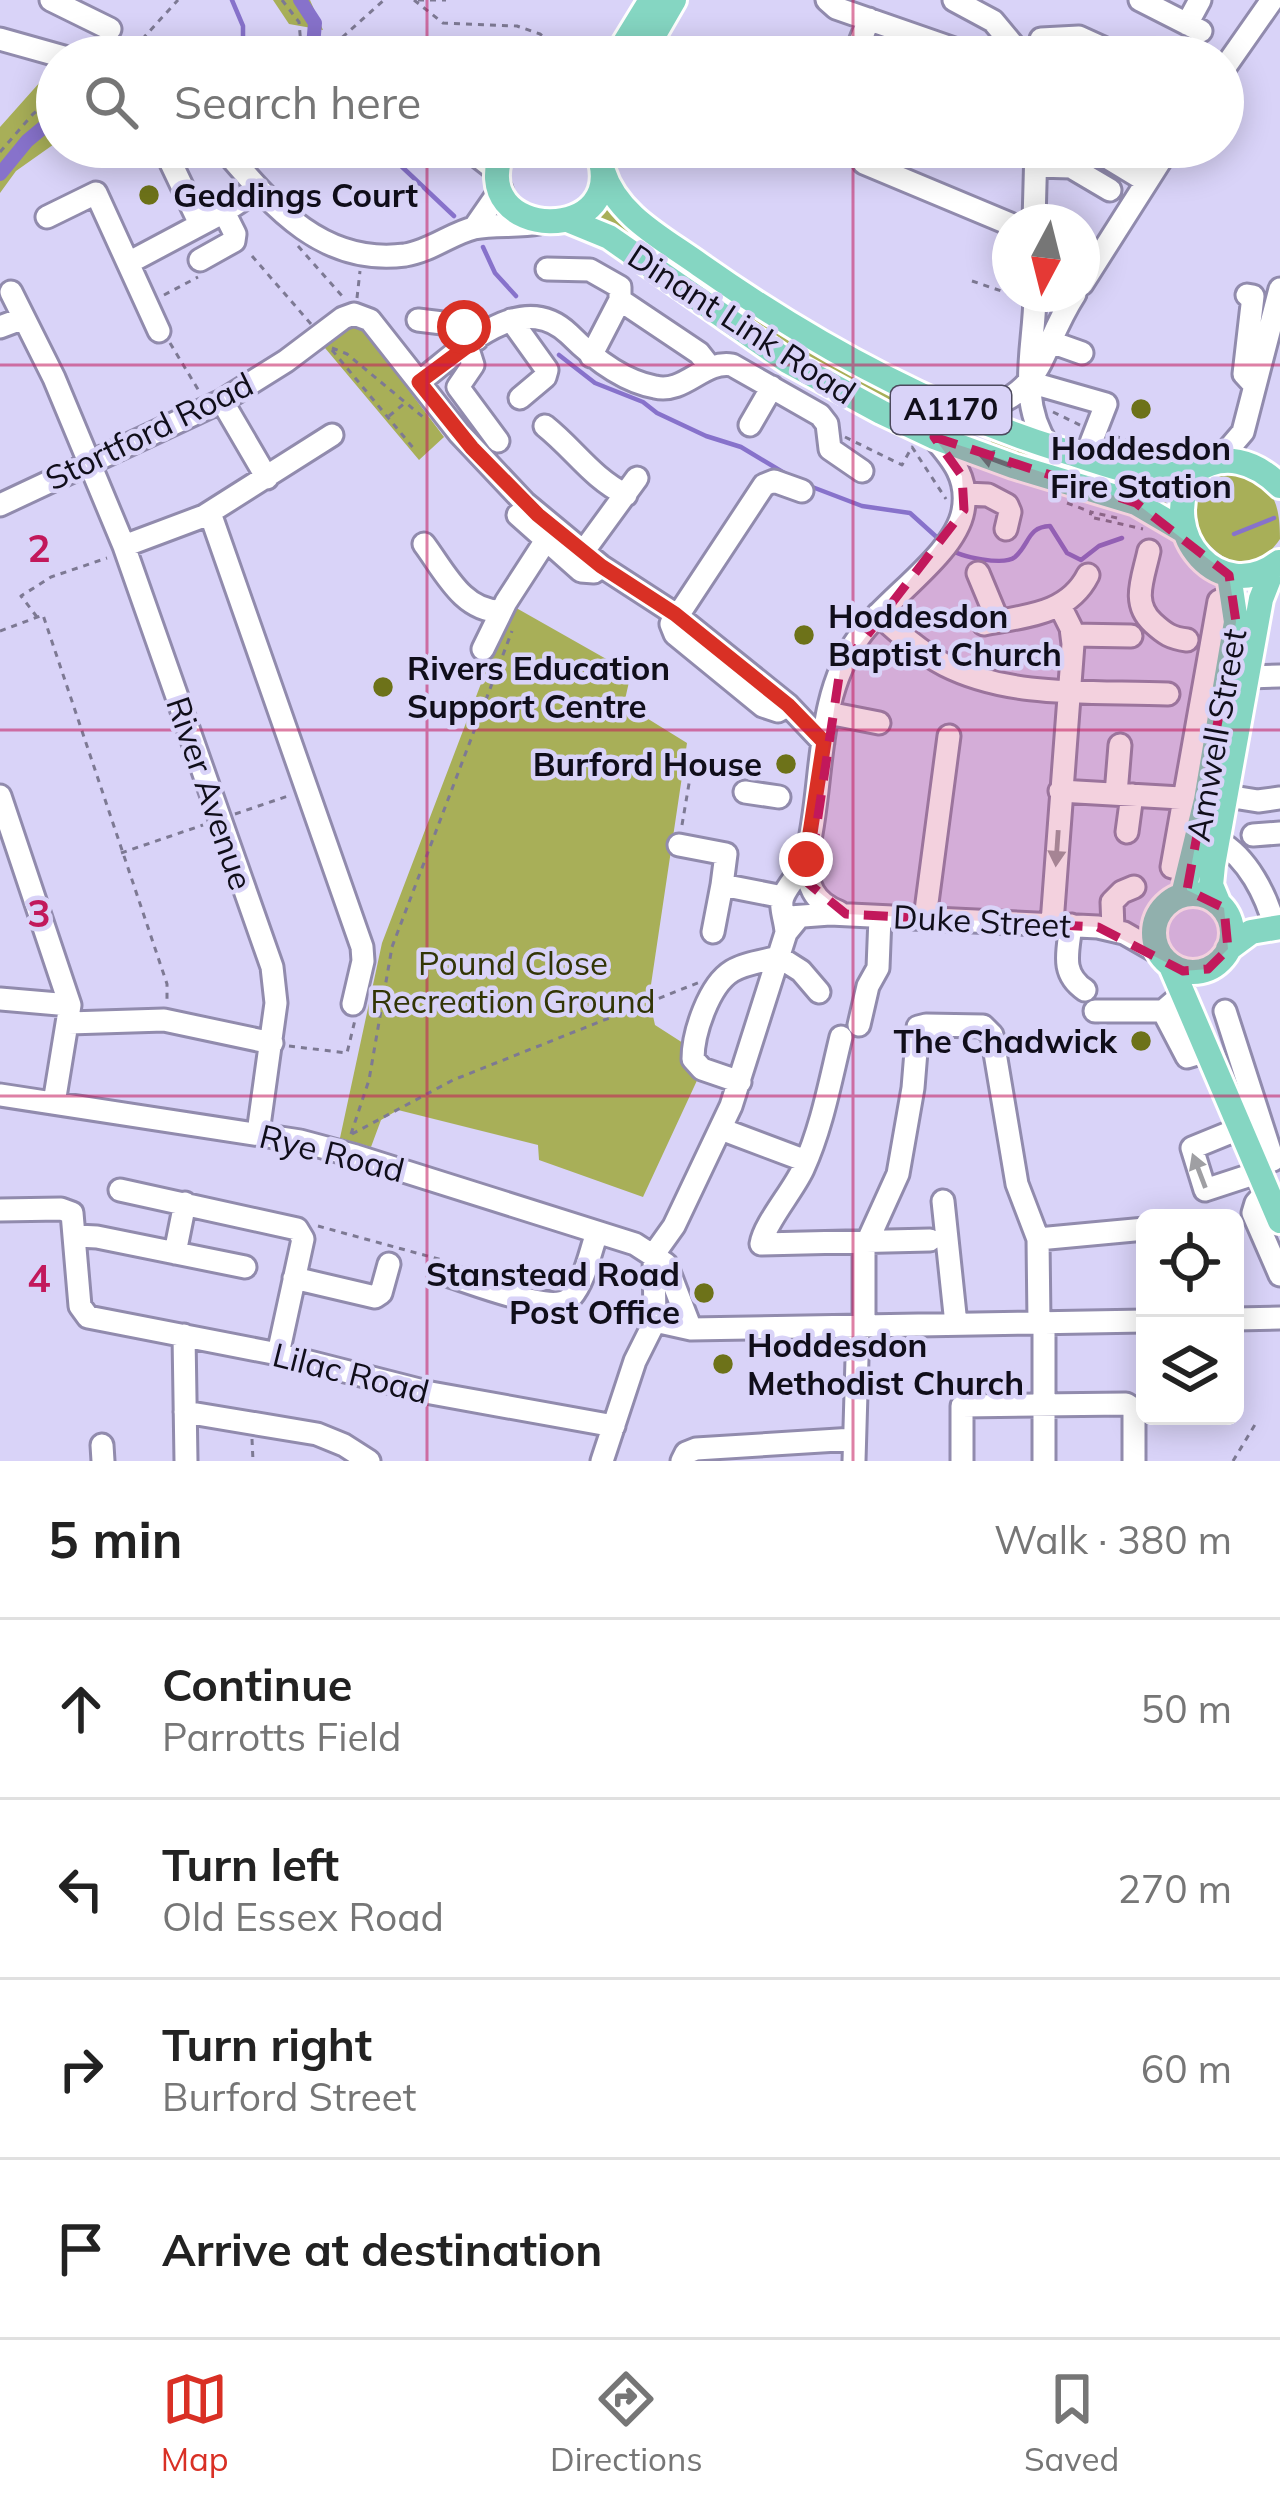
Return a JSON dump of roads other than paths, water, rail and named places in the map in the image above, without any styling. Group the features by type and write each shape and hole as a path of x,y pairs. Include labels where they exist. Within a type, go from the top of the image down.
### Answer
{"main road":[{"path":"629,36 651,0"},
{"path":"653,36 674,0"},
{"path":"501,169 514,209 539,223 569,221 596,198 598,168"},
{"name":"Dinant Link Road","path":"605,168 624,208 765,310 866,369 963,415 1085,458 1149,474 1192,473"},
{"name":"Dinant Link Road","path":"569,221 609,237 787,361 934,437 1136,503 1182,530 1195,551 1229,575"},
{"path":"1182,530 1180,506 1192,473 1228,443 1280,486"},
{"path":"1229,575 1250,576 1277,564"},
{"name":"Amwell Street","path":"1214,656 1261,599 1277,564"},
{"name":"Amwell Street","path":"1183,895 1207,798 1214,656 1237,608 1229,575"},
{"name":"Amwell Street","path":"1207,798 1218,841 1211,885 1221,905"},
{"path":"1272,927 1200,894 1183,895 1164,906 1154,923 1154,939 1187,999 1205,1048 1242,1113 1260,1186 1280,1221"},
{"path":"1221,905 1232,930 1228,949"},
{"path":"1187,999 1228,949 1272,927"},
{"path":"1165,959 1183,971 1208,969"}],"street":[{"path":"51,0 110,29"},
{"path":"827,0 836,8 917,36"},
{"path":"953,0 993,21 1006,36"},
{"path":"1132,5 1194,28 1200,0"},
{"path":"1244,40 1272,0"},
{"path":"862,36 869,19"},
{"path":"0,38 36,49"},
{"path":"173,168 200,224"},
{"path":"239,168 280,213 311,236 340,249 407,254 436,247 474,228 539,223"},
{"path":"876,168 992,216"},
{"path":"1035,204 1036,168"},
{"path":"1073,168 1110,190"},
{"path":"1125,168 1146,181"},
{"path":"1100,250 1155,168"},
{"path":"474,228 501,169"},
{"path":"130,262 257,190"},
{"path":"47,217 96,193 165,338"},
{"path":"207,255 235,237 224,212"},
{"path":"547,268 594,271 620,287 620,300 591,356"},
{"path":"1228,443 1274,338 1280,291"},
{"name":"River Avenue","path":"12,292 55,378 125,549 272,967 277,1003 258,1133"},
{"path":"1247,295 1253,296 1244,374 1280,388"},
{"path":"620,300 699,353 710,367"},
{"path":"1034,312 1029,382 1033,421 1048,446"},
{"path":"963,415 1006,403 1029,382 1067,312"},
{"name":"Stortford Road","path":"0,505 215,405 354,314 370,320 419,382"},
{"path":"824,742 788,705 676,616 549,535 419,382 511,320 527,316 552,321 591,356 661,388 678,385 710,367 732,365 820,415 830,449 862,471"},
{"path":"0,327 24,317"},
{"path":"418,320 459,325 472,343 473,365 458,388 498,441"},
{"path":"511,320 547,370 520,398"},
{"path":"1052,343 1082,353"},
{"path":"1029,382 1106,404 1085,458"},
{"path":"750,425 772,388"},
{"path":"215,405 267,478"},
{"path":"545,426 572,449 593,477 631,487 592,559"},
{"path":"125,549 210,513 332,435"},
{"path":"934,437 956,463 954,521"},
{"path":"676,616 764,484 774,481 802,491"},
{"path":"846,914 826,906 811,890 795,800 824,742 828,709 845,659 954,521 988,495 1007,505 1006,529"},
{"path":"210,513 362,947 353,1004"},
{"path":"483,650 549,535"},
{"path":"424,544 467,601 483,610 504,607"},
{"path":"1149,551 1138,604 1141,612 1169,637 1280,676"},
{"path":"978,573 991,623 1060,606 1088,575"},
{"path":"1172,867 1207,798 1219,601"},
{"path":"1060,606 1072,635 1060,791 1066,968 1090,1001 1163,1011 1187,999"},
{"path":"878,614 926,654 970,676 1010,686 1168,694"},
{"path":"1072,635 1131,636"},
{"path":"788,705 828,709 879,723"},
{"path":"925,918 949,736"},
{"path":"1120,745 1127,832"},
{"path":"1060,791 1279,801"},
{"path":"745,792 795,800"},
{"path":"0,796 69,1014 54,1103"},
{"path":"1253,836 1280,833"},
{"path":"1218,841 1241,860 1268,903 1272,927"},
{"path":"679,845 726,854 712,932"},
{"path":"602,1461 640,1348 655,1321 655,1254 674,1226 740,1082 806,859"},
{"name":"Duke Street","path":"722,885 788,915 1113,929 1165,959"},
{"path":"1113,929 1112,902 1134,887"},
{"path":"880,917 878,968 850,1031 806,1161 790,1197 752,1251 930,1240"},
{"path":"740,1082 698,1066 692,1054 713,993 731,972 779,957 801,971 819,992"},
{"path":"0,999 69,1014 164,1020 272,1043"},
{"path":"1163,1011 1187,1058 1205,1048 1228,1022 1242,1113 1192,1148 1204,1190 1260,1186 1280,1276"},
{"path":"682,1461 696,1449 854,1450 866,1243 901,1164 913,1088 915,1037 918,1027 926,1025 983,1026 992,1035 1017,1184 1038,1239 1044,1461"},
{"name":"Rye Road","path":"0,1096 258,1133 344,1152 655,1254"},
{"path":"721,1129 806,1161"},
{"path":"120,1190 297,1229 303,1239 278,1354"},
{"path":"943,1201 956,1324"},
{"path":"175,1253 185,1203"},
{"path":"0,1210 66,1210 74,1216 77,1236 245,1267"},
{"path":"1038,1239 1136,1230"},
{"path":"450,1276 542,1303 564,1303 573,1295 598,1233"},
{"name":"Lilac Road","path":"77,1236 80,1306 88,1317 278,1354 431,1393 614,1426"},
{"path":"655,1254 672,1274 691,1329"},
{"path":"294,1278 375,1297 381,1293 389,1264"},
{"path":"1244,1319 1280,1318"},
{"path":"655,1321 691,1329 1136,1321"},
{"path":"184,1335 186,1461"},
{"path":"962,1461 962,1406 1126,1404 1135,1409 1134,1461"},
{"path":"185,1412 317,1435 369,1461"}],"waterway":[{"path":"232,0 243,36"},
{"path":"300,0 315,23 314,36"},
{"path":"0,174 36,134"},
{"path":"403,168 454,216"},
{"path":"483,247 495,273 516,296"},
{"path":"559,355 595,383 706,436 741,447 791,477"},
{"path":"807,485 862,506 910,513 941,541"},
{"path":"1234,534 1274,518"},
{"path":"950,549 982,559 1009,560 1033,533 1050,526 1067,553 1081,560 1099,546 1122,538"}],"place":[{"name":"Geddings Court","path":"149,195"},
{"name":"Hoddesdon Fire Station","path":"1141,409"},
{"name":"Hoddesdon Baptist Church","path":"804,635"},
{"name":"Rivers Education Support Centre","path":"383,687"},
{"name":"Burford House","path":"786,764"},
{"name":"The Chadwick","path":"1141,1041"},
{"name":"Stanstead Road Post Office","path":"704,1293"},
{"name":"Hoddesdon Methodist Church","path":"723,1364"}],"park label":[{"name":"Pound Close Recreation Ground","path":"513,982"}]}
